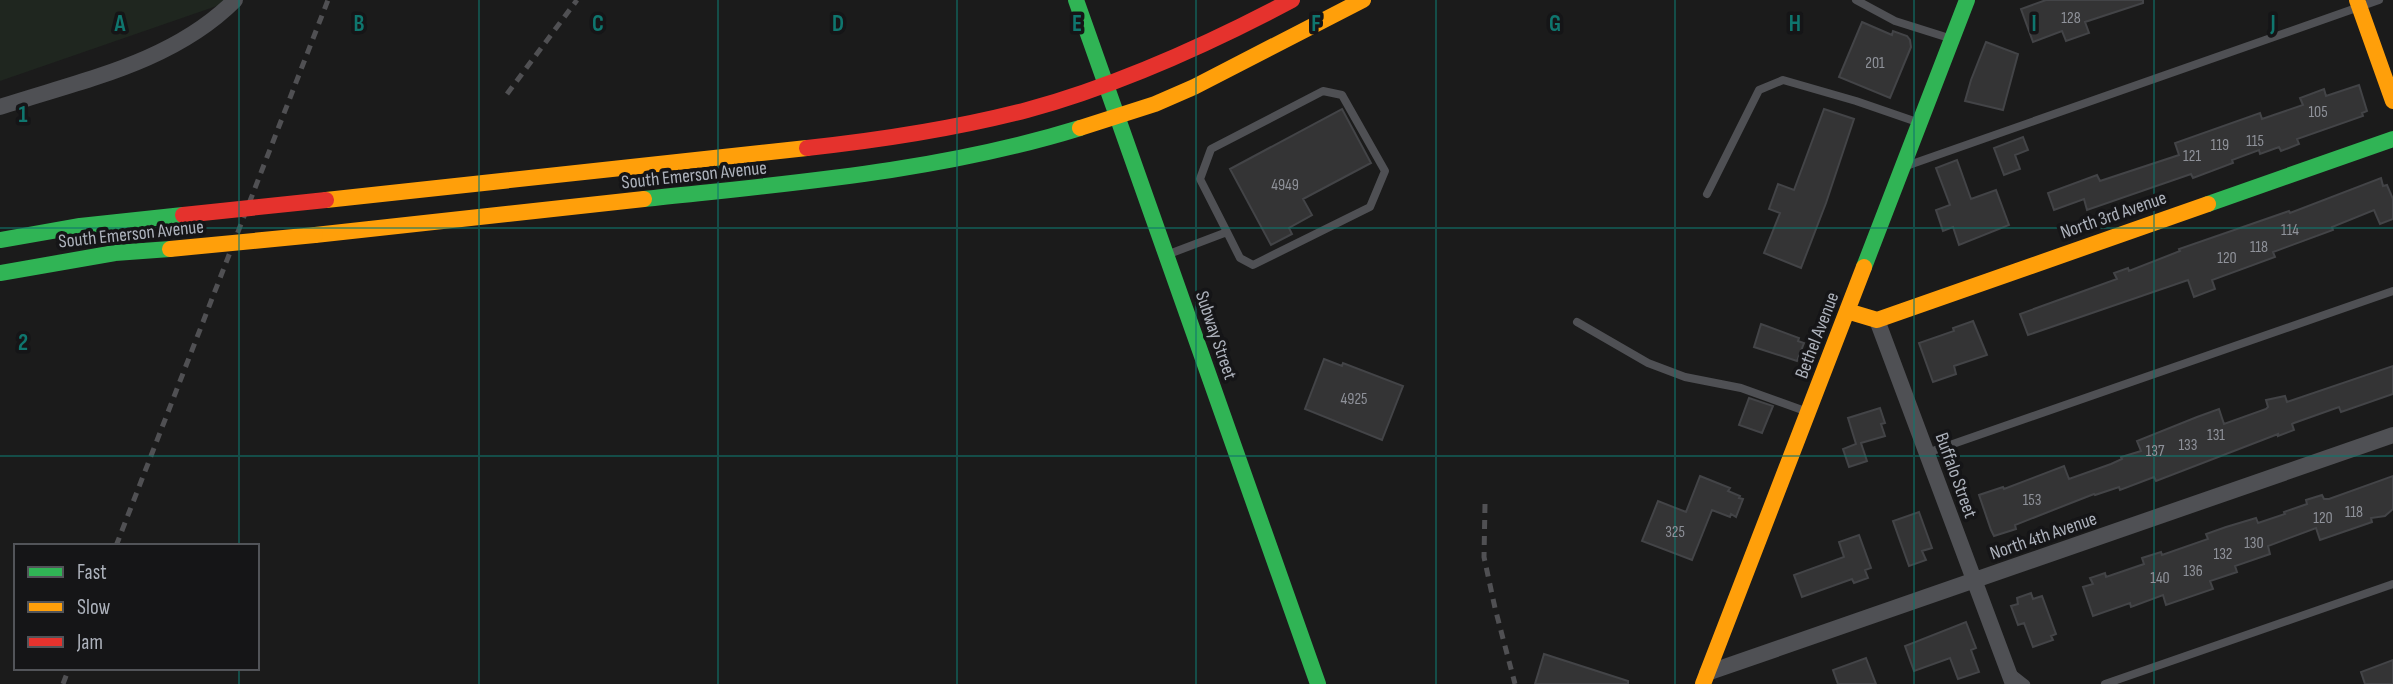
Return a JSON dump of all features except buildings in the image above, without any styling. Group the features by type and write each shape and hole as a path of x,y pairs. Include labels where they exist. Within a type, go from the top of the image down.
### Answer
{"main road":[{"name":"Subway Street","path":"1076,0 1318,684"},
{"name":"South Emerson Avenue","path":"0,240 80,226 827,146 914,134 1027,110 1106,85 1199,47 1292,0"},
{"name":"South Emerson Avenue","path":"0,273 83,258 524,214 898,171 1012,149 1058,137 1166,100 1228,72 1363,0"},
{"name":"Bethel Avenue","path":"1705,679 1967,0"},
{"path":"2358,3 2393,101"},
{"name":"North 3rd Avenue","path":"1877,320 2393,139"},
{"path":"1847,311 1877,320"}],"street":[{"path":"0,107 159,54 195,33 235,0"},
{"name":"Buffalo Street","path":"1877,320 2011,677"},
{"name":"North 4th Avenue","path":"1705,679 1974,581 2393,435"}],"lane":[{"path":"1856,0 1895,21 1952,39"},
{"path":"1903,167 2358,3 2379,0"},
{"path":"1707,194 1759,90 1783,80 1919,123"},
{"path":"1323,92 1342,95 1385,171 1370,207 1253,265 1240,258 1227,232 1200,178 1211,149 1323,92"},
{"path":"1166,255 1227,232"},
{"path":"1927,453 2393,291"},
{"path":"1577,322 1648,363 1685,377 1741,388 1808,412"},
{"path":"2105,684 2393,584"},
{"path":"2011,677 2026,684"}],"shaded area":[{"path":"0,0 234,0 0,81"}],"railway":[{"path":"117,544 328,0"},
{"path":"507,94 577,0"},
{"path":"1485,504 1484,557 1515,684"},
{"path":"63,684 68,670"}],"traffic: fast":[{"path":"1076,0 1318,684"},
{"path":"1864,267 1967,0"},
{"path":"644,199 918,166 1026,143 1080,128"},
{"path":"2208,204 2393,139"},
{"path":"0,240 80,226 183,215"},
{"path":"0,273 115,253 170,249"}],"traffic: slow":[{"path":"1080,128 1155,104 1194,87 1363,0"},
{"path":"2357,0 2393,101"},
{"path":"326,200 807,148"},
{"path":"315,235 644,199"},
{"path":"1847,311 1877,320 2208,204"},
{"path":"170,249 315,235"},
{"path":"1703,684 1864,267"}],"traffic: jam":[{"path":"807,148 945,128 1000,117 1061,100 1162,62 1228,33 1292,0"},
{"path":"183,215 326,200"}]}
